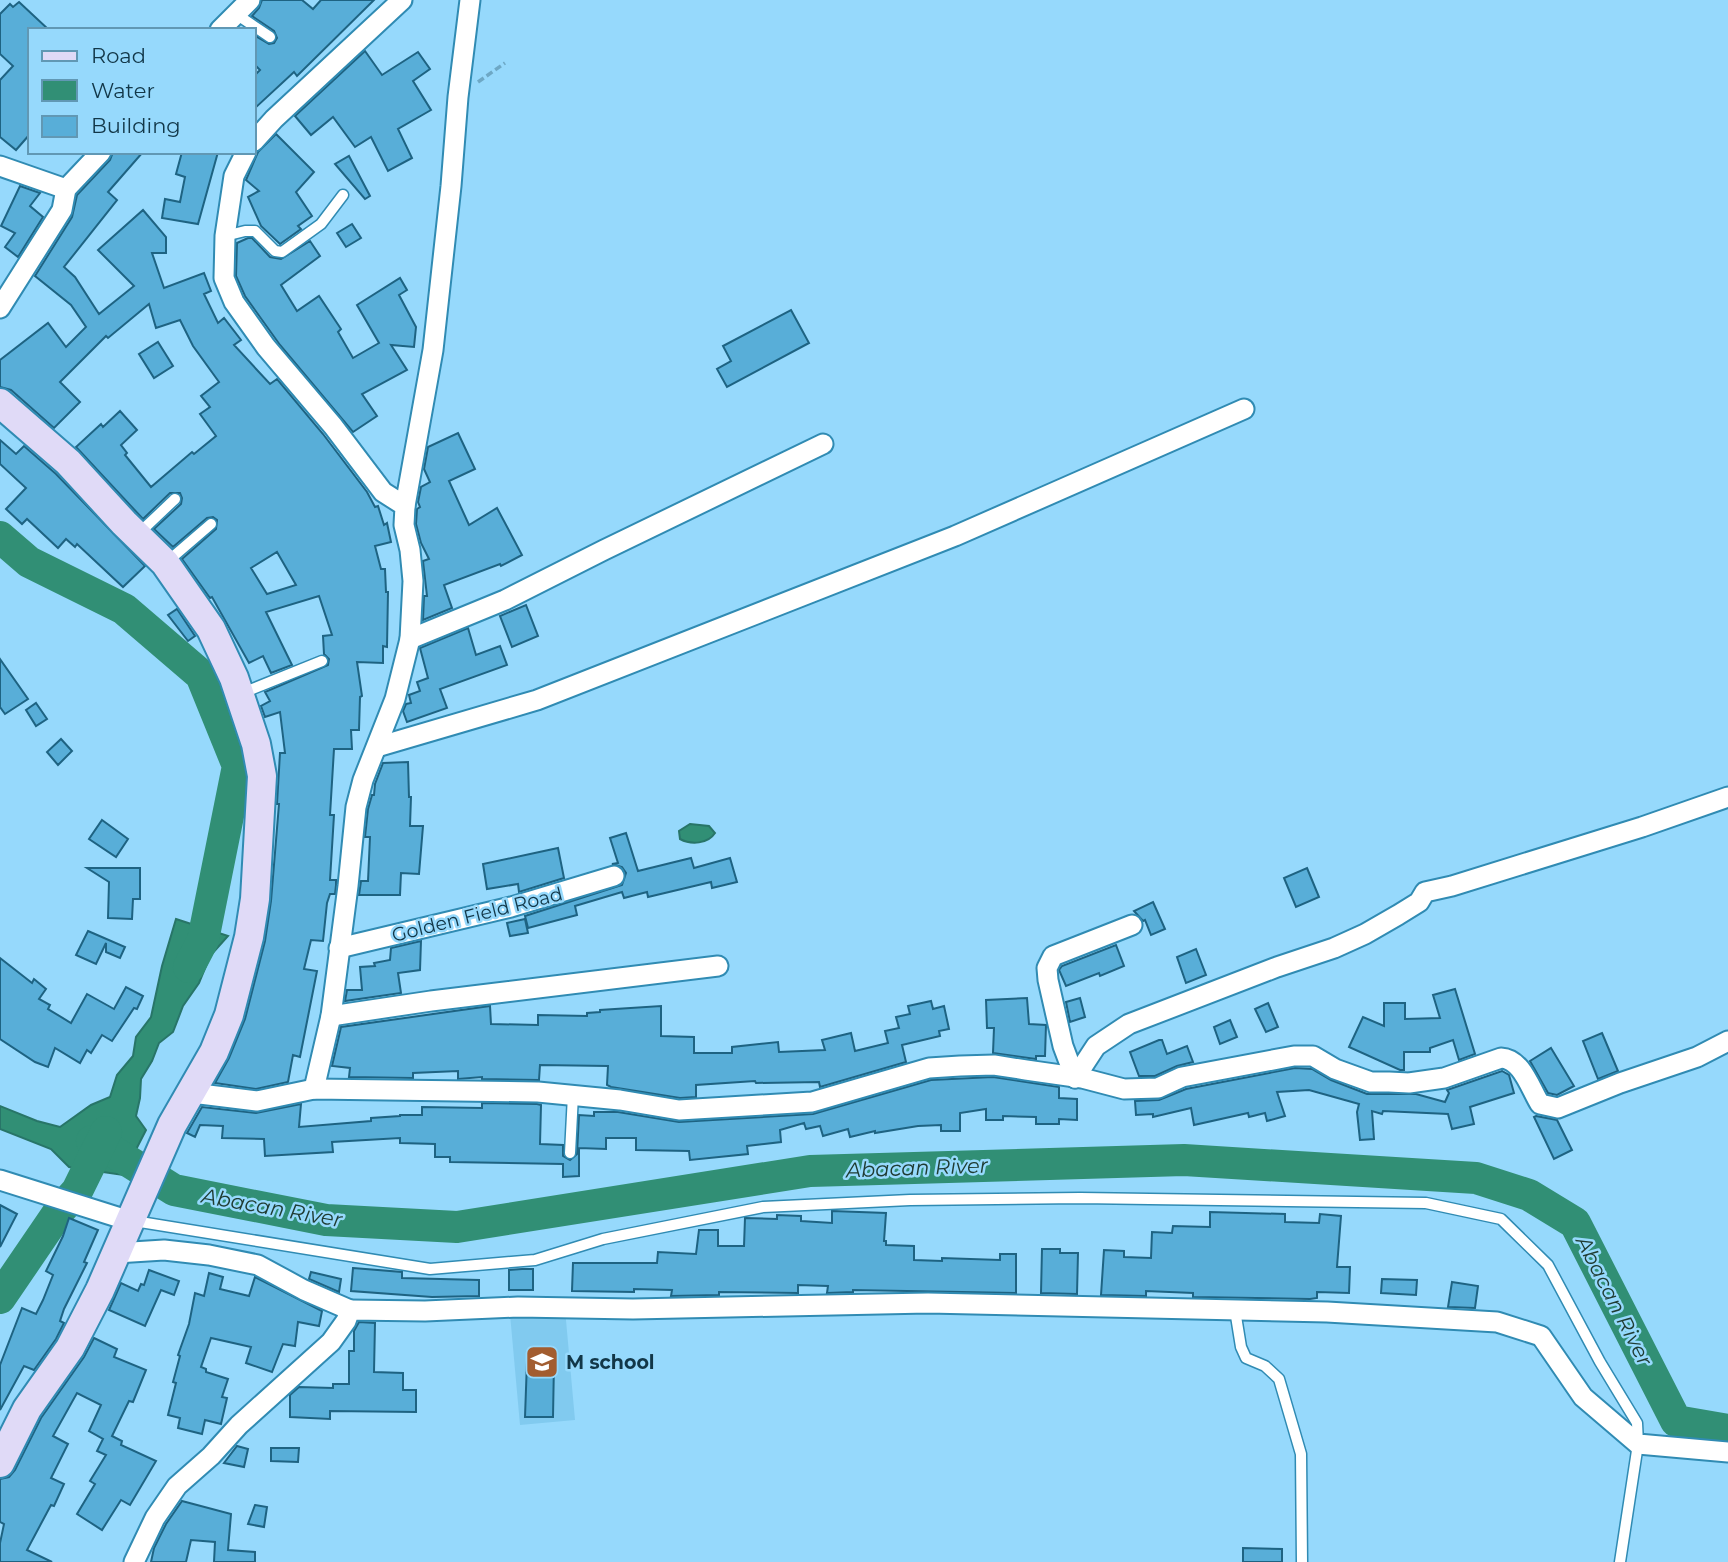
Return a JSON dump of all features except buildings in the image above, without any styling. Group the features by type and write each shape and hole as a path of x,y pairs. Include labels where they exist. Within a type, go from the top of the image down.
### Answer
{"street":[{"path":"256,139 274,118 402,0"},
{"path":"314,1090 331,1016 356,807 363,780 395,699 410,639 413,581 404,525 405,506 433,349 470,0"},
{"path":"222,28 243,7"},
{"path":"0,308 62,209 66,189 99,154"},
{"path":"245,154 234,176 225,236 224,278 243,315 383,492 405,506"},
{"path":"0,166 66,189"},
{"path":"0,403 68,462 165,564 211,629 240,695 256,744 262,776 255,899 249,937 229,1015 214,1052 172,1125 116,1253 70,1348 27,1409 0,1463"},
{"path":"377,747 537,700 955,536 1244,409"},
{"path":"410,639 505,600 823,444"},
{"path":"1075,1078 1096,1046 1129,1024 1334,948 1398,915 1419,902 1425,892 1629,831 1728,797"},
{"name":"Golden Field Road","path":"339,948 511,908 614,876"},
{"path":"1075,1078 1063,1045 1047,968 1053,956 1132,925"},
{"path":"331,1016 718,966"},
{"path":"192,1093 257,1101 314,1090 538,1092 620,1100 679,1110 812,1102 929,1068 994,1065 1125,1089 1158,1088 1182,1077 1262,1060 1313,1056 1335,1069 1371,1082 1409,1083 1444,1078 1501,1058 1510,1058 1517,1063 1540,1104 1559,1108 1631,1079 1697,1058 1728,1041"},
{"path":"0,1180 132,1216"},
{"path":"116,1253 163,1250 209,1255 258,1265 304,1290 350,1310 425,1311 518,1307 633,1309 928,1303 1327,1312 1497,1322 1542,1336 1583,1397 1638,1444 1728,1452"},
{"path":"134,1562 155,1518 177,1486 211,1456 239,1425 331,1342 346,1321 350,1310"}],"lane":[{"path":"243,7 270,37"},
{"path":"225,236 255,231 275,251 282,252 321,224 343,195"},
{"path":"137,535 175,499"},
{"path":"165,564 211,524"},
{"path":"240,695 322,661"},
{"path":"570,1153 573,1095"},
{"path":"132,1216 430,1269 535,1260 603,1239 763,1207 910,1200 1080,1198 1426,1203 1501,1219 1548,1265 1600,1362 1637,1423 1638,1444 1620,1562"},
{"path":"1235,1310 1241,1347 1246,1358 1265,1366 1279,1379 1301,1454 1302,1562"}],"path":[{"path":"458,97 505,63"}],"shaded area":[{"name":"M school","path":"564,1298 575,1420 520,1425 509,1303"}],"water":[{"path":"690,824 709,826 715,833 699,842 680,839 679,831"},
{"path":"176,919 228,936 210,956 199,983 183,1006 173,1032 159,1043 141,1079 136,1116 146,1130 123,1175 69,1167 51,1149 0,1129 0,1106 60,1127 91,1105 110,1097 117,1075 133,1056 136,1037 151,1017"}],"waterway":[{"path":"0,537 29,562 124,609 201,675 238,766 203,940 189,967"},
{"path":"0,1298 60,1210 77,1191 106,1132"},
{"name":"Abacan River","path":"92,1141 174,1190 326,1220 457,1227 810,1171 1184,1160 1476,1178 1529,1195 1575,1223 1676,1421 1728,1430"}],"place":[{"name":"M school","path":"542,1362"}]}
